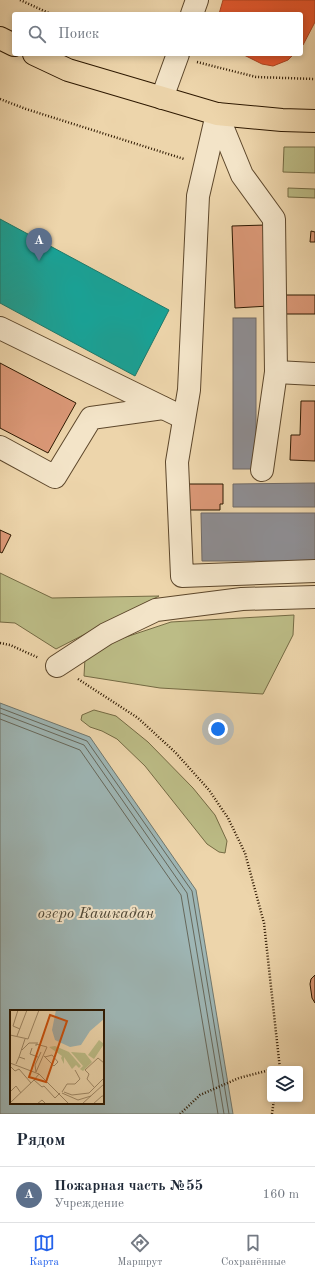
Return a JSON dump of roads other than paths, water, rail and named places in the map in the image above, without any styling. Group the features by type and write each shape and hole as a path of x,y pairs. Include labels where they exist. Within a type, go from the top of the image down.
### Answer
{"main road":[{"path":"0,38 12,44"},
{"path":"38,56 68,70 217,114 282,120 315,121"}],"lane":[{"path":"193,12 197,0"},
{"path":"162,98 177,56"},
{"path":"217,114 198,196 189,390 177,462 182,576 315,571"},
{"path":"217,114 242,174 274,219 276,372 262,470"},
{"path":"0,328 184,418"},
{"path":"276,372 315,374"},
{"path":"0,448 55,477 91,418 163,408"},
{"path":"57,666 106,634 156,610 242,599 315,597"}],"water":[{"name":"озеро Кашкадан","path":"0,703 90,737 196,890 233,1114 0,1114"}],"place":[{"name":"Пожарная часть №55","path":"39,261"}]}
